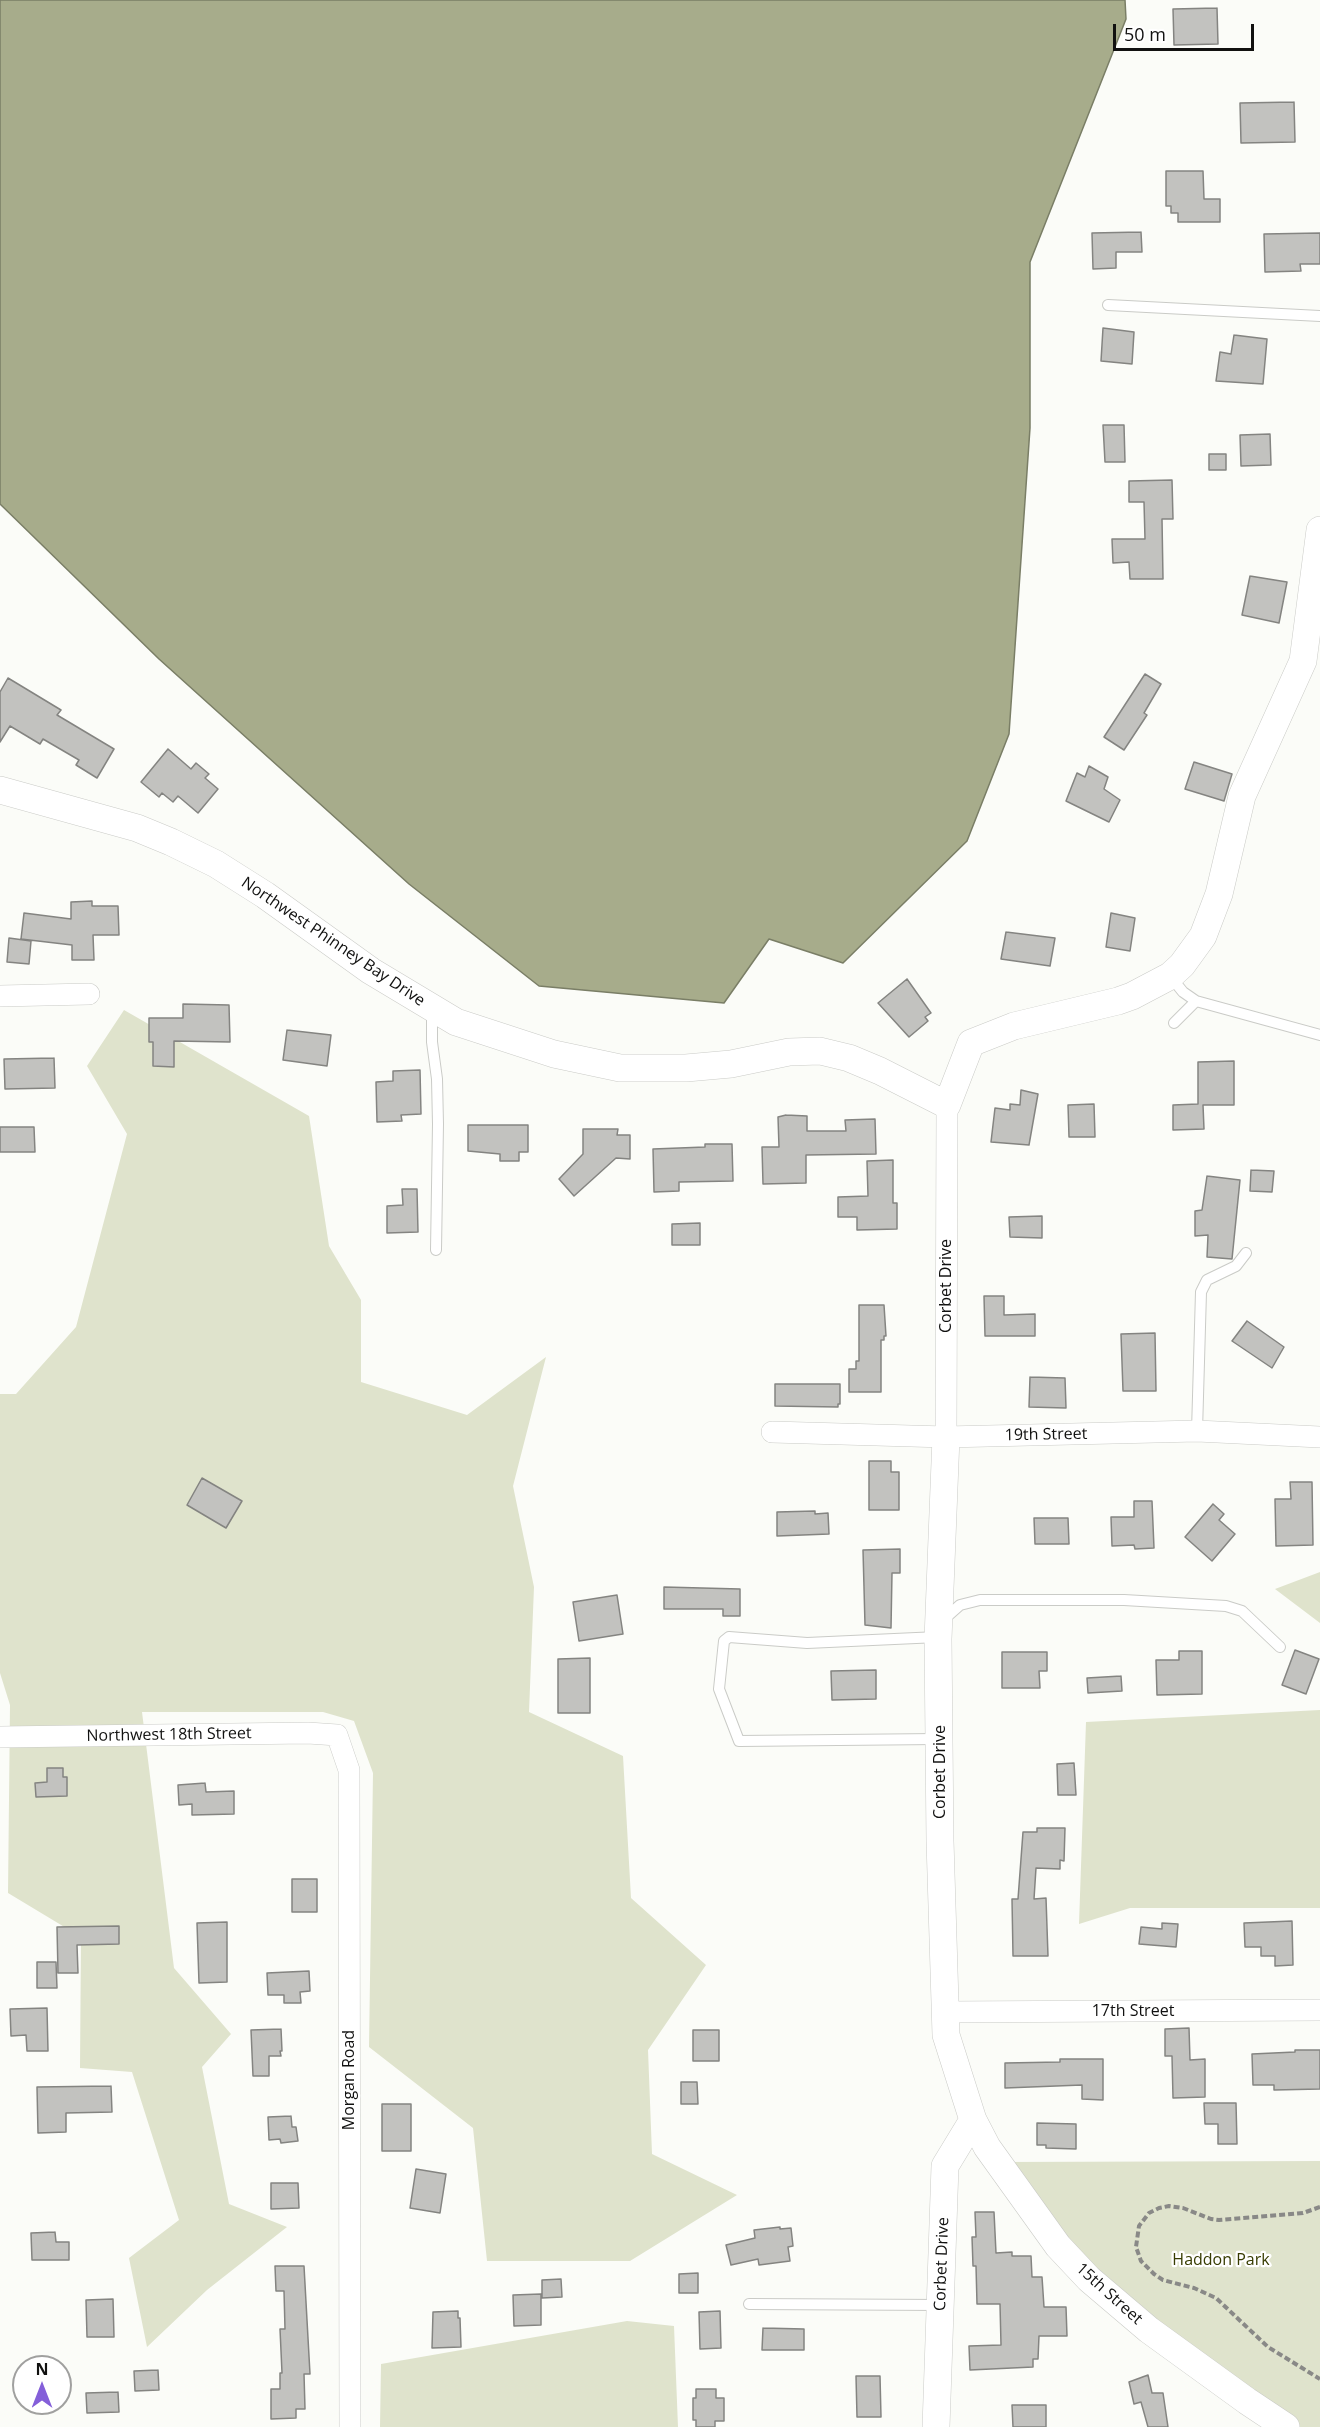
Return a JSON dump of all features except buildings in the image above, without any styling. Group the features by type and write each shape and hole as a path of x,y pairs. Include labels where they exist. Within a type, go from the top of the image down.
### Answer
{"street":[{"path":"947,1106 971,1043 1014,1026 1118,1001 1170,976 1182,965 1203,936 1219,894 1242,796 1303,661 1320,530"},
{"name":"Northwest Phinney Bay Drive","path":"0,790 137,828 216,864 265,895 371,971 456,1022 554,1054 620,1068 686,1068 731,1064 789,1052 820,1051 849,1058 880,1071 947,1106"},
{"path":"0,996 89,994"},
{"name":"Corbet Drive","path":"936,2427 945,2166 973,2120 946,2034 945,2012 939,1630 946,1437 947,1106"},
{"name":"19th Street","path":"772,1432 946,1437 1197,1431 1320,1437"},
{"name":"Northwest 18th Street","path":"0,1737 308,1733 337,1735"},
{"name":"Morgan Road","path":"337,1735 349,1770 350,2427"},
{"name":"17th Street","path":"945,2012 1320,2010"},
{"name":"15th Street","path":"973,2120 987,2147 1058,2246 1089,2279 1149,2330 1286,2427"}],"lane":[{"path":"1108,305 1320,316"},
{"path":"1170,976 1183,992 1196,1001 1320,1035"},
{"path":"1174,1023 1196,1001"},
{"path":"432,1008 432,1042 437,1079 438,1112 436,1250"},
{"path":"1197,1431 1202,1292 1207,1280 1236,1266 1246,1253"},
{"path":"939,1739 739,1741 719,1689 724,1641 729,1637 807,1643 939,1630 960,1605 980,1600 1124,1600 1226,1606 1242,1611 1280,1647"},
{"path":"750,2304 941,2305"}],"path":[{"path":"1320,2207 1303,2212 1220,2220 1183,2208 1169,2206 1159,2208 1149,2213 1139,2226 1136,2247 1141,2261 1154,2274 1163,2280 1194,2288 1216,2298 1268,2347 1320,2379"}],"green space":[{"path":"124,1010 309,1116 329,1246 361,1300 361,1382 467,1415 546,1357 513,1486 534,1587 529,1712 623,1756 631,1898 706,1965 648,2050 652,2154 737,2195 630,2261 487,2261 473,2128 369,2047 373,1773 354,1721 323,1712 142,1712 174,1968 231,2034 202,2067 229,2204 287,2227 207,2290 147,2347 129,2258 179,2220 132,2072 80,2068 81,1937 8,1893 10,1705 0,1673 0,1394 16,1394 76,1327 127,1134 87,1066"},
{"path":"1320,1572 1320,1623 1275,1589"},
{"path":"1320,1710 1320,1908 1130,1908 1079,1924 1086,1722"},
{"name":"Haddon Park","path":"1320,2161 1320,2427 1286,2427 1149,2330 999,2162"},
{"path":"627,2321 674,2326 678,2427 380,2427 381,2364"}],"shaded area":[{"path":"0,0 1125,0 1126,19 1030,262 1030,428 1009,734 967,841 843,963 769,939 724,1003 539,986 409,884 159,659 0,504"}]}
